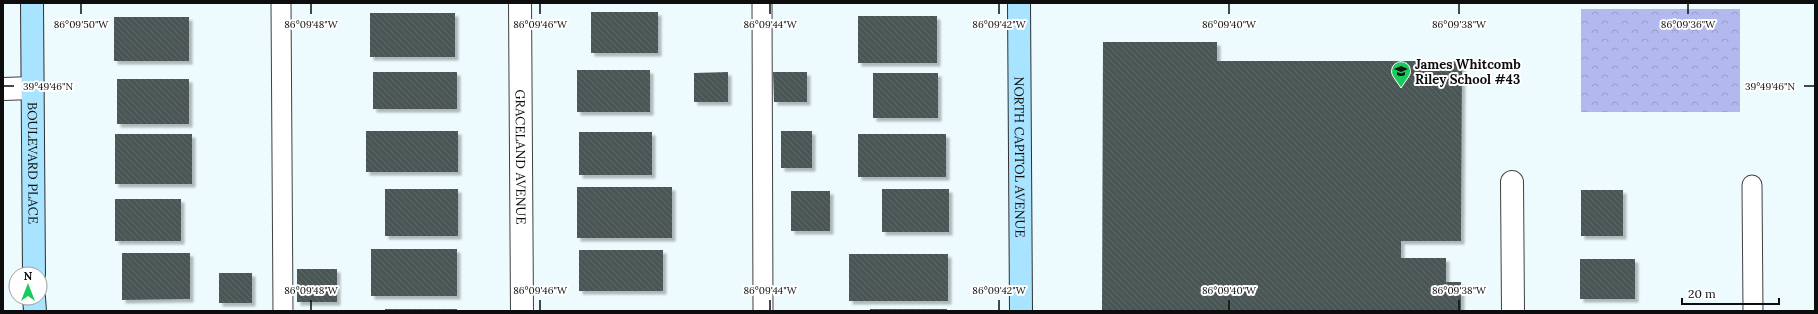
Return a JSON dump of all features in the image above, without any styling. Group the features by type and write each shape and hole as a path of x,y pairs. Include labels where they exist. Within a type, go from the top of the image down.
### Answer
{"main road":[{"name":"BOULEVARD PLACE","path":"32,3 34,266"},
{"name":"NORTH CAPITOL AVENUE","path":"1019,3 1021,311"}],"street":[{"name":"GRACELAND AVENUE","path":"520,3 522,311"},
{"path":"3,89 33,88"},
{"path":"1512,182 1513,311"}],"lane":[{"path":"281,3 283,311"},
{"path":"762,3 763,311"},
{"path":"1752,185 1753,311"}],"green space":[{"path":"1581,9 1740,9 1740,112 1581,112"}],"building":[{"path":"591,12 658,12 658,53 591,53"},
{"path":"370,13 455,13 455,57 370,57"},
{"path":"858,16 937,16 937,63 858,63"},
{"path":"114,17 189,17 189,61 114,61"},
{"path":"1103,42 1217,42 1217,61 1462,61 1461,241 1401,241 1401,258 1446,258 1446,282 1461,282 1461,311 1102,311"},
{"path":"577,70 650,70 650,112 577,112"},
{"path":"373,72 457,72 457,109 373,109"},
{"path":"728,72 728,102 694,102 694,73"},
{"path":"773,72 807,72 807,102 774,102"},
{"path":"873,73 938,73 938,118 873,118"},
{"path":"117,79 189,79 189,124 117,124"},
{"path":"366,131 458,131 458,172 366,172"},
{"path":"781,131 812,131 812,168 781,168"},
{"path":"579,132 652,132 652,175 579,175"},
{"path":"115,134 192,134 192,184 115,184"},
{"path":"858,134 946,134 946,177 858,177"},
{"path":"577,187 672,187 672,238 577,238"},
{"path":"385,189 458,189 458,236 385,236"},
{"path":"882,189 949,189 949,232 882,232"},
{"path":"1581,190 1623,190 1623,236 1581,236"},
{"path":"791,191 830,191 830,231 791,231"},
{"path":"115,199 181,199 181,241 115,241"},
{"path":"371,249 457,249 457,296 371,296"},
{"path":"579,250 663,250 663,291 579,291"},
{"path":"122,253 190,253 190,299 122,300"},
{"path":"849,254 948,254 948,301 849,301"},
{"path":"1580,259 1635,259 1635,299 1580,299"},
{"path":"297,269 337,269 337,302 297,302"},
{"path":"219,273 252,273 252,303 219,303"},
{"path":"385,309 457,309 457,311 385,311"},
{"path":"870,309 947,309 947,311 870,311"}],"place":[{"name":"James Whitcomb Riley School #43","path":"1401,88"}]}
